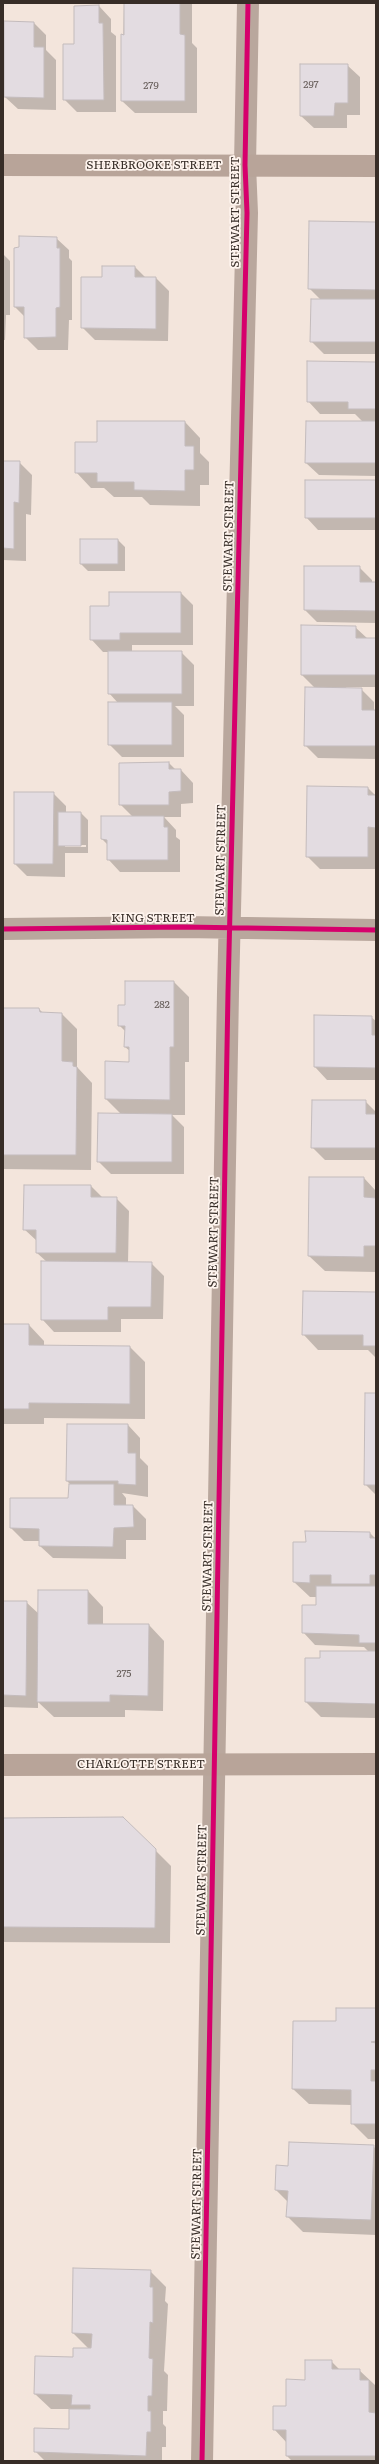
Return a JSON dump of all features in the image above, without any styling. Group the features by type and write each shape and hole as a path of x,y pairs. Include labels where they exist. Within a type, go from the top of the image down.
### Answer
{"main road":[{"name":"SHERBROOKE STREET","path":"3,165 376,166"},
{"name":"CHARLOTTE STREET","path":"3,1764 376,1764"}],"street":[{"name":"STEWART STREET","path":"202,2461 229,928 247,213 245,165 248,3"},
{"name":"KING STREET","path":"3,929 229,928 376,930"}],"building":[{"path":"124,3 180,3 180,34 185,35 185,101 121,101 121,34 124,35"},
{"path":"99,5 99,23 103,23 104,100 63,100 63,44 74,44 74,6"},
{"path":"4,21 34,22 34,47 44,47 44,98 4,97"},
{"path":"300,64 348,64 348,103 335,103 334,116 300,116"},
{"path":"309,221 376,222 376,290 308,289"},
{"path":"19,236 57,237 57,248 60,248 60,307 56,308 56,337 24,338 24,307 14,307 14,248 19,247"},
{"path":"102,266 135,266 135,277 156,277 156,329 81,328 81,277 102,277"},
{"path":"311,299 376,299 376,342 310,342"},
{"path":"307,361 376,362 376,409 348,409 348,402 307,402"},
{"path":"97,421 185,421 185,446 194,446 194,470 185,470 185,491 134,490 134,482 97,482 97,473 75,473 75,442 97,442"},
{"path":"306,421 376,421 376,463 305,463"},
{"path":"3,461 20,461 19,503 14,502 14,549 3,548"},
{"path":"305,480 376,480 376,518 305,518"},
{"path":"80,539 118,539 118,564 80,564"},
{"path":"304,566 360,566 360,582 376,582 376,611 304,610"},
{"path":"109,592 181,592 181,633 120,633 120,640 90,640 90,606 109,606"},
{"path":"301,625 356,626 356,638 376,638 376,675 301,675"},
{"path":"108,651 182,651 182,694 108,694"},
{"path":"305,687 362,688 362,710 376,710 376,746 304,746"},
{"path":"108,702 172,702 172,745 108,745"},
{"path":"169,762 169,769 181,769 181,791 169,792 169,805 119,805 119,763"},
{"path":"307,786 368,787 368,795 376,795 376,828 368,827 368,857 306,857"},
{"path":"14,792 54,792 53,864 14,864"},
{"path":"58,812 81,812 81,846 58,846"},
{"path":"101,816 164,816 164,827 168,827 168,860 107,860 107,840 101,839"},
{"path":"125,981 174,981 174,1047 170,1047 170,1100 105,1099 105,1061 129,1062 129,1047 124,1047 125,1026 118,1026 118,1005 125,1005"},
{"path":"3,1008 39,1008 40,1012 62,1013 62,1061 73,1062 73,1066 77,1067 76,1155 3,1155"},
{"path":"314,1015 372,1016 372,1035 376,1035 376,1068 314,1067"},
{"path":"312,1100 366,1100 366,1114 376,1114 376,1148 311,1148"},
{"path":"98,1113 172,1114 172,1162 97,1162"},
{"path":"309,1177 364,1177 364,1197 376,1198 376,1246 364,1246 364,1257 308,1256"},
{"path":"24,1185 91,1185 91,1197 117,1197 116,1253 36,1253 36,1230 23,1230"},
{"path":"41,1261 152,1262 151,1307 108,1307 108,1320 41,1320"},
{"path":"303,1291 376,1292 376,1346 363,1346 363,1335 302,1335"},
{"path":"3,1324 29,1324 29,1345 130,1346 130,1404 29,1403 29,1409 3,1409"},
{"path":"365,1393 376,1393 376,1485 364,1485"},
{"path":"67,1424 128,1424 128,1453 136,1453 136,1485 118,1484 118,1481 66,1481"},
{"path":"69,1484 114,1484 114,1505 133,1505 134,1527 114,1528 113,1547 39,1546 39,1529 10,1528 10,1498 68,1498"},
{"path":"305,1531 370,1532 370,1538 376,1538 376,1575 370,1575 370,1584 331,1584 331,1575 310,1575 310,1583 293,1582 293,1542 306,1542"},
{"path":"316,1586 376,1586 376,1643 359,1643 359,1635 302,1633 302,1605 316,1605"},
{"path":"38,1590 88,1590 88,1624 149,1624 148,1696 110,1695 110,1702 37,1702"},
{"path":"3,1601 27,1601 26,1696 3,1695"},
{"path":"320,1651 376,1651 376,1704 305,1702 305,1658 320,1658"},
{"path":"123,1817 156,1849 155,1928 3,1927 3,1818"},
{"path":"336,2008 376,2008 376,2041 371,2042 376,2043 376,2070 371,2070 371,2081 376,2081 376,2124 351,2124 351,2090 292,2089 293,2021 336,2021"},
{"path":"289,2142 374,2145 371,2220 286,2217 288,2191 275,2190 276,2165 288,2166"},
{"path":"73,2268 151,2270 150,2287 153,2287 153,2323 150,2322 149,2358 153,2359 152,2396 148,2396 148,2411 151,2411 151,2432 147,2432 146,2456 34,2452 34,2428 69,2429 69,2409 90,2409 90,2405 71,2405 72,2395 34,2394 35,2356 73,2357 73,2348 91,2348 92,2334 72,2333"},
{"path":"305,2360 332,2360 332,2369 360,2369 360,2380 369,2380 369,2412 376,2413 376,2456 286,2456 286,2430 273,2430 273,2406 286,2406 286,2379 305,2380"}],"cycle path":[{"path":"202,2461 228,992 247,213 245,165 248,3"},
{"path":"3,929 183,927 376,930"}]}
